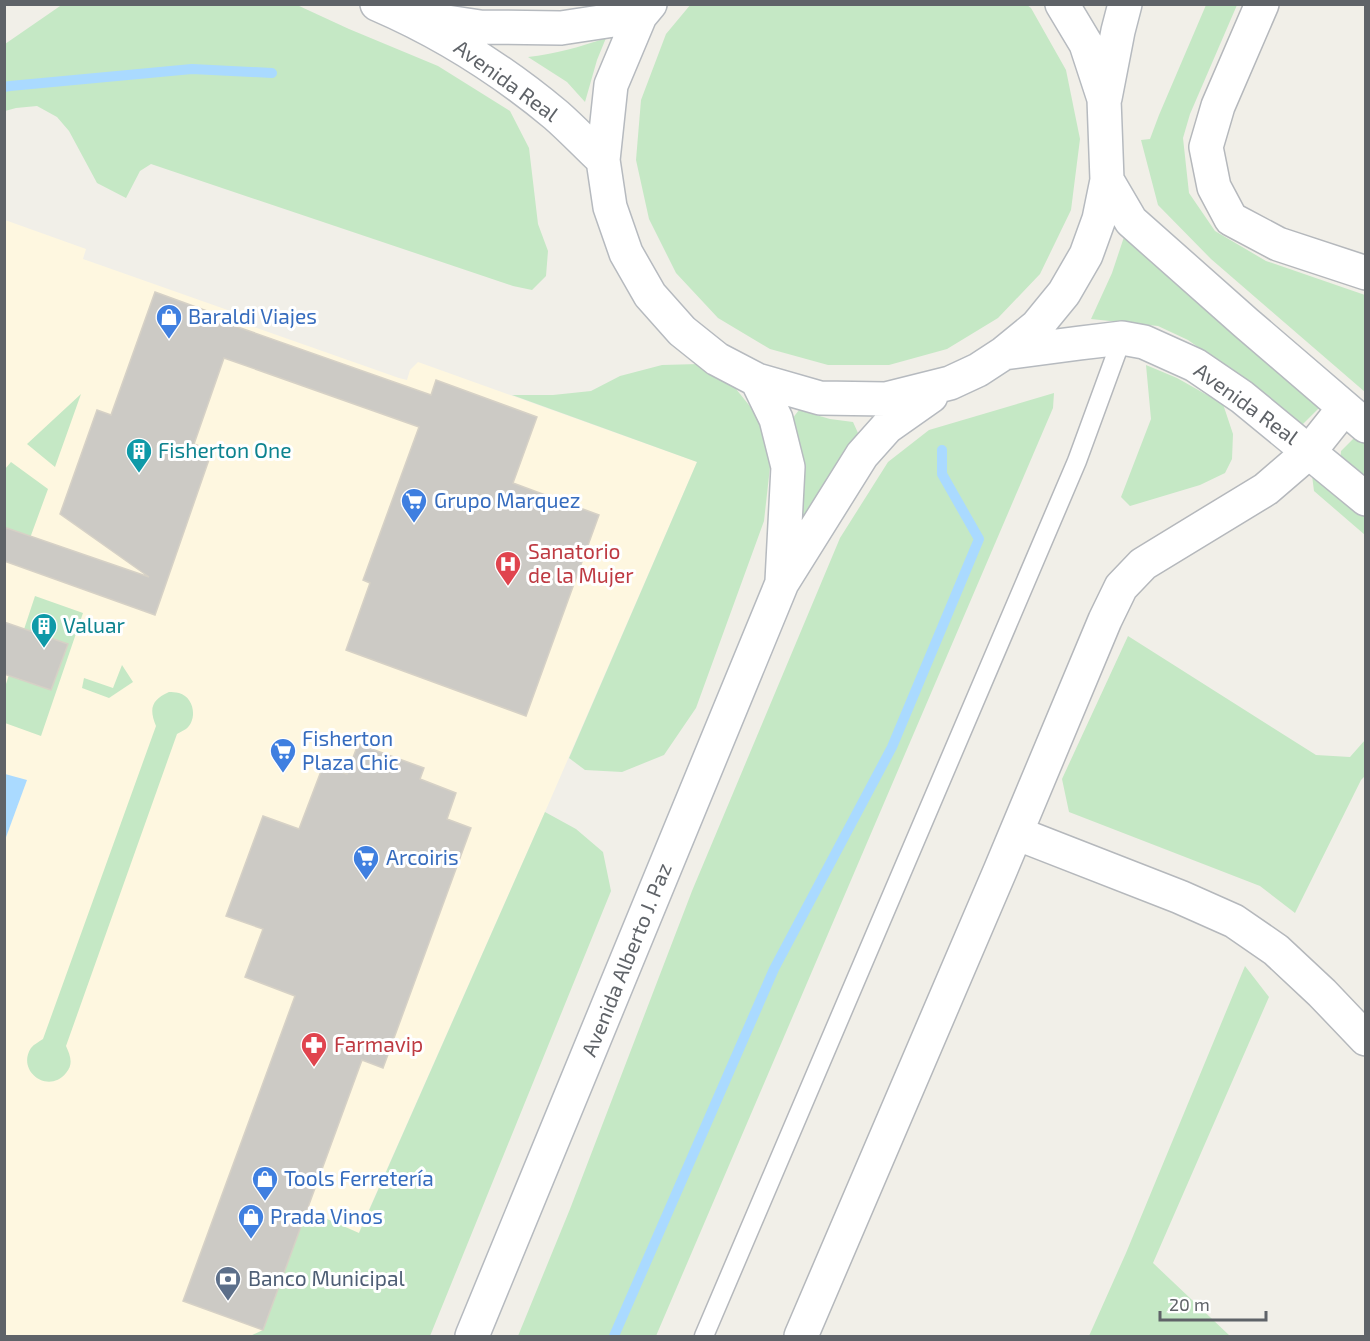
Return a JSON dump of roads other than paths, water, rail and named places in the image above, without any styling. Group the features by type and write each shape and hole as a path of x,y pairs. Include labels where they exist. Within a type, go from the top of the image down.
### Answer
{"main road":[{"path":"1062,4 1086,44 1104,99"},
{"path":"645,10 611,85 603,159 613,217 626,253 650,295 682,331 717,359 757,380 820,398 886,399 950,383 978,370 1004,353 1037,326 1064,293 1086,255 1100,219 1107,180 1104,99 1125,4"},
{"path":"1262,4 1218,105 1206,147 1214,187 1232,219 1278,244 1365,273"},
{"name":"Avenida Real","path":"388,10 480,27 561,28 645,10"},
{"name":"Avenida Real","path":"388,10 456,44 508,78 557,116 603,159"},
{"path":"801,1336 1121,587 1143,564 1266,489 1354,417 1131,221 1107,180"},
{"name":"Avenida Real","path":"1004,353 1122,338 1144,342 1195,365 1242,397 1365,499"},
{"name":"Avenida Alberto J. Paz","path":"757,380 776,419 788,467 782,583"},
{"name":"Avenida Alberto J. Paz","path":"472,1336 782,583 862,455 887,427 950,383"},
{"path":"1016,833 1180,897 1233,921 1276,950 1322,993 1365,1040"}],"lane":[{"path":"704,1336 1077,461 1122,338"}],"water":[{"path":"4,774 27,780 5,840"}],"waterway":[{"path":"4,87 192,69 272,73"},
{"path":"614,1336 774,969 892,747 979,539 942,474 942,450"}],"place":[{"name":"Baraldi Viajes","path":"169,340"},
{"name":"Fisherton One","path":"139,474"},
{"name":"Grupo Marquez","path":"414,524"},
{"name":"Sanatorio de la Mujer","path":"508,587"},
{"name":"Valuar","path":"44,649"},
{"name":"Fisherton Plaza Chic","path":"283,774"},
{"name":"Arcoiris","path":"366,881"},
{"name":"Farmavip","path":"314,1068"},
{"name":"Tools Ferretería","path":"265,1202"},
{"name":"Prada Vinos","path":"251,1240"},
{"name":"Banco Municipal","path":"228,1302"}]}
